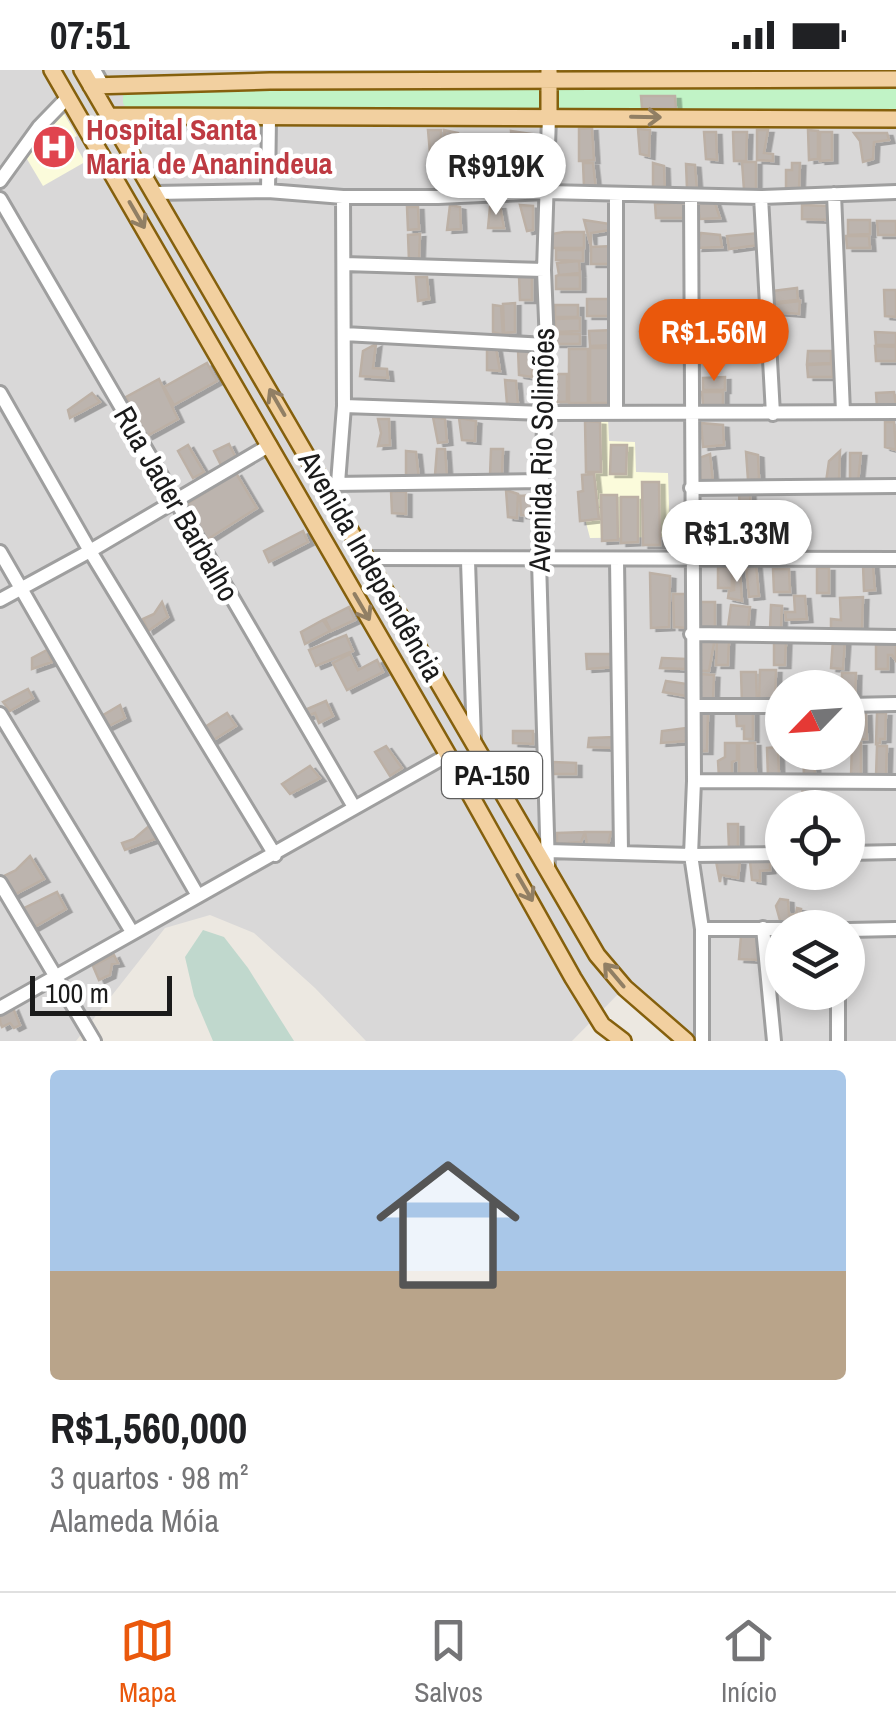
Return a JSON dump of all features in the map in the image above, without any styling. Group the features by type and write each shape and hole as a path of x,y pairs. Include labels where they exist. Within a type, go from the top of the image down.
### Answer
{"main road":[{"name":"Avenida Independência","path":"52,70 596,1016 623,1041"},
{"name":"Avenida Independência","path":"82,70 96,81 108,116 332,485 366,558 566,904 625,988 686,1041"},
{"path":"96,81 123,85 270,75 896,80"},
{"name":"Avenida Rio Solimões","path":"549,75 549,116"},
{"path":"123,85 123,103 132,118"},
{"path":"108,116 896,119"},
{"path":"542,917 566,904"}],"street":[{"path":"0,182 39,127 68,97"},
{"name":"Avenida Rio Solimões","path":"548,851 539,560 547,346 544,270 549,116"},
{"path":"268,118 268,191"},
{"path":"154,192 268,191 438,197 547,192 692,197 896,192"},
{"path":"616,194 616,413"},
{"path":"834,194 843,412"},
{"path":"343,196 344,406 332,485 542,481"},
{"path":"692,197 691,856 702,928 702,1041"},
{"path":"761,197 773,414"},
{"name":"Rua Jader Barbalho","path":"0,199 354,808"},
{"path":"344,264 544,270"},
{"path":"344,334 547,346"},
{"path":"0,393 90,551 276,855"},
{"path":"344,406 545,413 896,412"},
{"path":"0,600 270,445"},
{"path":"690,488 896,486"},
{"path":"0,552 197,894"},
{"path":"366,558 896,559"},
{"path":"617,560 621,851"},
{"path":"468,561 474,743"},
{"path":"691,634 896,637"},
{"path":"865,705 896,704"},
{"path":"694,706 765,706"},
{"path":"0,714 132,932"},
{"path":"0,1008 448,755"},
{"path":"694,782 896,782"},
{"path":"548,872 548,851 765,854"},
{"path":"865,853 896,852"},
{"path":"0,883 94,1041"},
{"path":"702,928 764,928 774,1041"},
{"path":"865,930 896,930"},
{"path":"838,1010 838,1041"}],"shaded area":[{"path":"0,70 896,70 896,1041 689,1041 624,988 572,1041 366,1041 254,933 210,915 165,928 76,1041 0,1041"},
{"name":"Hospital Santa Maria de Ananindeua","path":"63,112 77,136 72,139 85,162 43,186 24,154"},
{"path":"595,418 608,418 609,441 635,442 636,472 668,473 670,537 590,538 584,515 584,489"},
{"path":"203,930 224,937 294,1041 213,1041 194,996 185,957"}],"green space":[{"path":"896,79 896,119 127,110 123,103 123,85"}],"building":[{"path":"641,96 675,96 676,109 642,108"},
{"path":"592,128 594,160 579,161 579,129"},
{"path":"638,129 650,130 649,156 640,154"},
{"path":"428,130 441,130 441,152 430,153"},
{"path":"444,130 458,133 460,158 447,156"},
{"path":"757,130 768,130 764,153 773,154 773,161 757,160"},
{"path":"808,130 818,131 818,159 809,160"},
{"path":"511,131 532,134 532,157 513,156"},
{"path":"704,132 716,132 717,160 706,159"},
{"path":"733,132 747,132 746,161 734,161"},
{"path":"820,132 832,132 832,160 820,161"},
{"path":"854,133 887,133 889,140 874,142 873,159 863,162 860,141"},
{"path":"742,162 756,162 756,190 744,190"},
{"path":"583,163 593,163 596,189 584,187"},
{"path":"653,163 664,166 665,191 653,191"},
{"path":"792,163 800,163 799,190 786,190 786,170 792,170"},
{"path":"686,164 695,165 697,190 687,189"},
{"path":"688,202 685,218 656,218 655,204"},
{"path":"697,203 715,203 720,218 700,219"},
{"path":"450,205 460,207 461,229 447,230"},
{"path":"520,205 533,206 533,230 527,231"},
{"path":"802,205 831,206 830,220 802,219"},
{"path":"500,206 504,228 488,228 490,207"},
{"path":"407,207 418,207 419,229 408,230"},
{"path":"584,220 610,224 610,230 591,233 591,247"},
{"path":"848,220 870,220 870,234 848,235"},
{"path":"877,221 896,221 896,235 878,235"},
{"path":"584,232 584,248 552,248 552,234"},
{"path":"701,233 720,235 722,247 697,248"},
{"path":"759,233 759,245 729,249 727,236"},
{"path":"420,234 419,261 409,261 408,235"},
{"path":"846,236 869,236 870,248 847,248"},
{"path":"613,246 613,264 591,264 591,247"},
{"path":"556,250 583,250 583,261 556,260"},
{"path":"579,261 580,273 559,275 557,263"},
{"path":"532,275 532,300 520,300 519,276"},
{"path":"559,275 580,275 580,289 556,289"},
{"path":"416,277 427,277 429,299 418,301"},
{"path":"797,288 798,300 776,302 772,291"},
{"path":"884,290 896,290 896,317 885,316"},
{"path":"587,299 615,299 615,316 587,316"},
{"path":"800,301 799,314 775,312 774,304"},
{"path":"515,303 515,332 504,333 503,304"},
{"path":"493,305 501,306 503,335 493,332"},
{"path":"555,305 578,305 578,317 555,317"},
{"path":"724,306 724,317 700,319 699,307"},
{"path":"580,318 580,331 555,332 555,319"},
{"path":"614,330 615,345 590,346 589,331"},
{"path":"875,332 896,333 896,345 876,345"},
{"path":"554,334 580,334 580,344 555,344"},
{"path":"734,334 761,334 757,346 733,346"},
{"path":"376,344 373,368 387,369 388,378 360,376 363,351"},
{"path":"534,345 532,377 519,375 518,349"},
{"path":"875,346 896,347 896,361 876,361"},
{"path":"487,347 496,347 500,371 487,370"},
{"path":"590,348 610,348 610,403 590,403"},
{"path":"569,349 588,349 588,403 569,403"},
{"path":"808,351 831,351 831,363 807,364"},
{"path":"207,363 217,381 174,405 164,387"},
{"path":"832,364 833,377 808,377 807,365"},
{"path":"555,374 567,374 567,402 555,402"},
{"path":"725,377 725,390 703,390 703,378"},
{"path":"159,379 178,419 147,436 126,397"},
{"path":"505,380 516,381 518,404 507,404"},
{"path":"702,392 723,392 723,406 703,406"},
{"path":"894,392 896,404 877,407 876,393"},
{"path":"92,393 100,402 70,418 68,410"},
{"path":"433,417 445,419 447,442 438,443"},
{"path":"459,418 476,421 475,441 462,440"},
{"path":"378,419 389,419 390,445 378,446"},
{"path":"585,421 600,422 601,472 586,472"},
{"path":"885,422 894,422 896,450 885,447"},
{"path":"701,423 723,425 724,445 703,447"},
{"path":"229,444 236,458 221,465 214,451"},
{"path":"188,445 204,472 193,478 178,451"},
{"path":"611,445 627,445 626,474 610,474"},
{"path":"437,449 445,449 447,477 435,475"},
{"path":"491,449 503,449 502,475 490,476"},
{"path":"406,451 416,452 419,479 406,478"},
{"path":"840,451 839,480 826,482 829,461"},
{"path":"746,452 758,455 759,479 748,480"},
{"path":"850,453 861,453 858,482 850,480"},
{"path":"710,454 713,481 701,483 699,458"},
{"path":"236,473 257,508 205,541 184,506"},
{"path":"594,474 599,519 580,521 578,492 583,491 582,475"},
{"path":"642,482 659,482 660,545 643,545"},
{"path":"506,490 518,494 517,518 508,517"},
{"path":"739,490 750,493 751,518 740,518"},
{"path":"391,491 406,492 406,514 392,513"},
{"path":"533,495 534,516 521,515 520,496"},
{"path":"601,495 617,495 618,540 602,541"},
{"path":"621,497 638,497 638,542 621,543"},
{"path":"774,527 773,556 759,552 765,528"},
{"path":"303,531 308,542 269,562 264,551"},
{"path":"734,564 746,569 740,570 742,601 728,598 729,591 734,590"},
{"path":"756,564 759,596 749,597 746,565"},
{"path":"863,565 873,565 875,590 864,591"},
{"path":"718,567 732,567 732,588 718,588"},
{"path":"817,568 829,568 829,593 817,593"},
{"path":"773,569 789,569 790,592 774,592"},
{"path":"650,573 670,576 669,627 651,628"},
{"path":"673,594 686,594 686,628 674,627"},
{"path":"794,596 805,596 807,619 786,620 785,612 795,612"},
{"path":"863,597 862,631 831,630 831,619 841,620 840,598"},
{"path":"162,602 168,617 148,631 143,619 154,614"},
{"path":"698,602 715,602 715,630 698,630"},
{"path":"731,605 750,607 748,629 727,634"},
{"path":"771,605 782,606 781,630 770,630"},
{"path":"349,607 355,620 331,631 325,619"},
{"path":"323,620 330,631 305,644 301,632"},
{"path":"346,635 353,651 316,666 309,650"},
{"path":"697,638 715,638 709,671 696,671"},
{"path":"717,639 729,640 728,665 716,665"},
{"path":"774,640 786,641 785,665 774,665"},
{"path":"833,640 845,641 843,669 831,668"},
{"path":"876,641 896,642 896,661 888,655 888,669 876,669"},
{"path":"47,650 52,662 32,669 32,658"},
{"path":"350,654 358,670 377,660 383,672 347,690 333,663"},
{"path":"586,654 617,654 616,667 587,669"},
{"path":"662,658 686,659 685,669 660,668"},
{"path":"760,670 765,670 765,703 759,703"},
{"path":"741,672 756,672 757,704 742,705"},
{"path":"700,674 714,675 713,702 698,701"},
{"path":"666,681 687,684 686,696 663,692"},
{"path":"28,689 33,698 10,711 3,702"},
{"path":"326,701 333,716 319,723 315,713 308,716 305,710"},
{"path":"120,705 125,718 107,727 100,717"},
{"path":"227,713 236,726 212,741 205,727"},
{"path":"699,713 708,713 707,751 698,751"},
{"path":"736,713 753,713 753,739 744,739 744,726 737,726"},
{"path":"877,713 886,713 885,739 876,744"},
{"path":"687,728 686,741 661,743 662,731"},
{"path":"513,731 533,731 533,744 513,743"},
{"path":"615,737 615,748 588,747 589,738"},
{"path":"725,743 737,743 737,760 732,762 732,777 719,778 718,761 725,757"},
{"path":"739,743 755,743 756,776 739,776"},
{"path":"386,746 402,768 390,776 375,752"},
{"path":"877,746 887,746 886,776 876,776"},
{"path":"553,762 576,763 576,774 553,774"},
{"path":"310,766 320,778 290,794 282,784"},
{"path":"768,770 779,770 779,777 768,778"},
{"path":"804,770 815,770 815,776 804,776"},
{"path":"728,824 738,824 738,848 729,849"},
{"path":"149,826 158,838 125,850 122,843 134,839"},
{"path":"585,832 611,832 608,845 587,845"},
{"path":"585,832 581,842 557,844 557,833"},
{"path":"30,856 44,879 14,895 0,878 16,870"},
{"path":"716,861 740,862 738,878 721,875 720,882"},
{"path":"750,861 765,862 760,881 752,880"},
{"path":"57,892 66,909 31,929 22,909"},
{"path":"780,899 788,900 789,910 777,910"},
{"path":"741,936 760,937 759,960 739,959"},
{"path":"114,955 118,963 112,964 110,975 99,980 93,966"},
{"path":"13,1008 20,1025 14,1028 10,1023 2,1027 0,1022 0,1012"}],"place":[{"name":"Hospital Santa Maria de Ananindeua","path":"54,147"}]}
